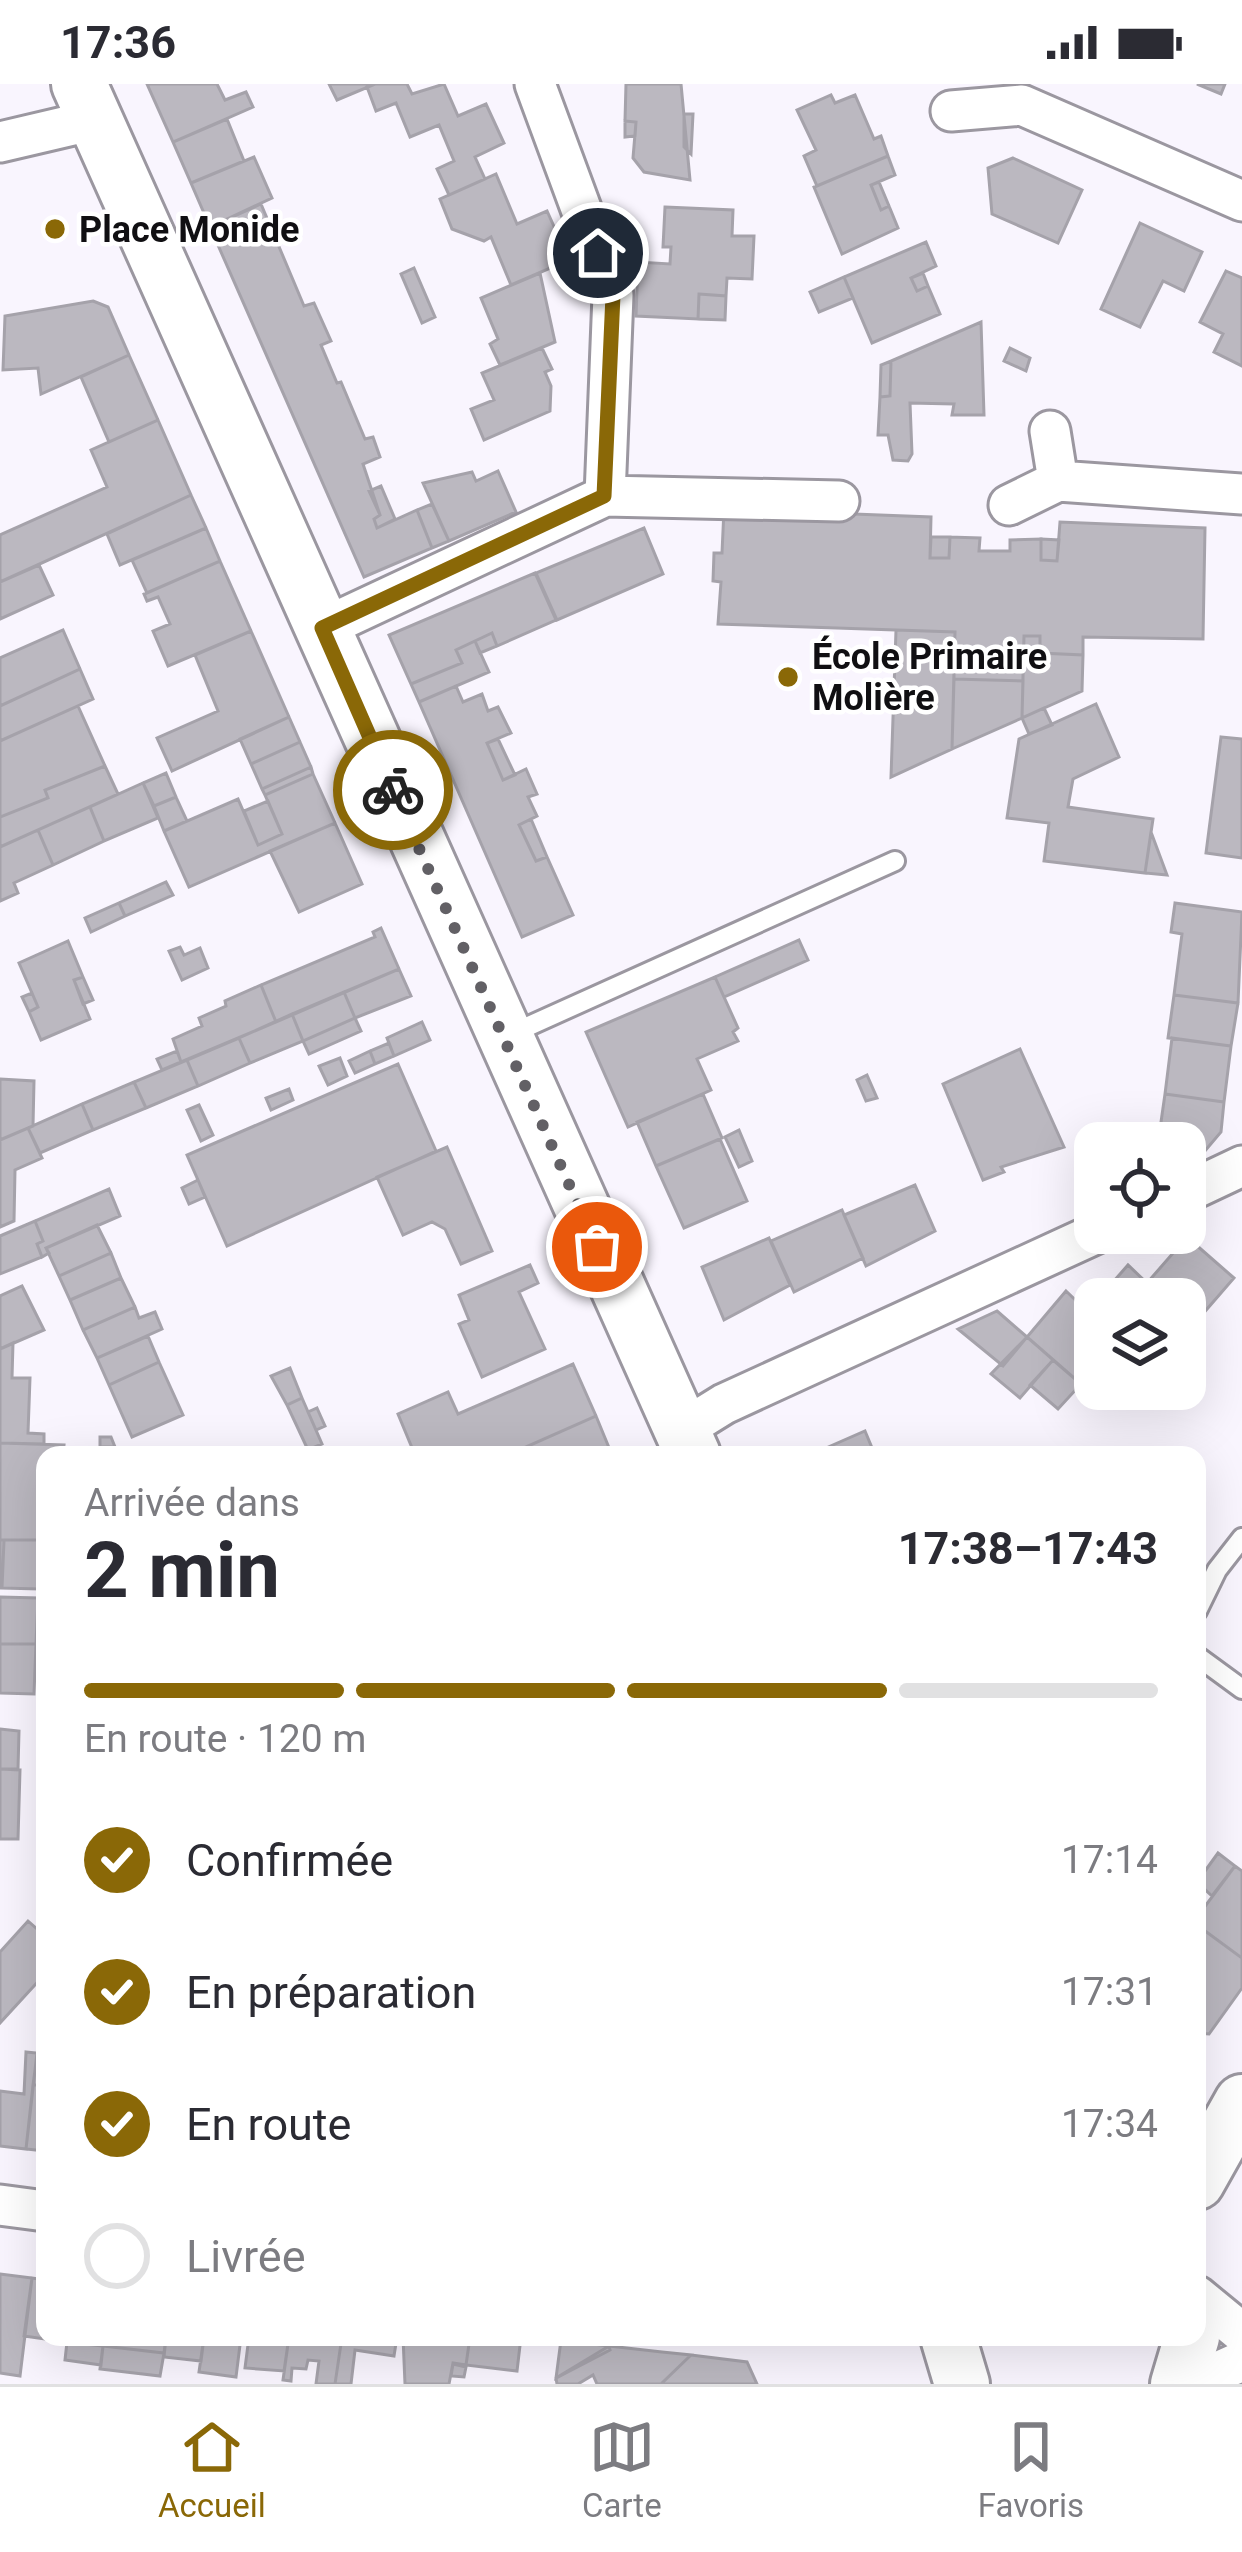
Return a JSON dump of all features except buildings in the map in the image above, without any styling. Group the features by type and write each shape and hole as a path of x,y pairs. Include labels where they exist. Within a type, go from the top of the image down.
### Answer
{"main road":[{"path":"86,102 687,1443"},
{"path":"1206,2126 1242,2090"},
{"path":"1206,2166 1242,2102"},
{"path":"1178,2384 1189,2346"}],"street":[{"path":"535,84 613,295 604,496"},
{"path":"0,142 86,102"},
{"path":"951,111 1022,105 1242,200"},
{"path":"1050,430 1058,482"},
{"path":"1009,505 1058,482 1242,494"},
{"path":"322,628 604,496 839,500"},
{"path":"1206,1182 1242,1166"},
{"path":"687,1443 724,1404 1074,1244"},
{"path":"0,2205 36,2209"},
{"path":"1206,2303 1242,2332"},
{"path":"1191,2384 1242,2361"}],"lane":[{"path":"502,1038 895,861"},
{"path":"1206,1593 1242,1538"},
{"path":"1206,1663 1242,1689"}],"way so far":[{"path":"393,790 597,1247"}],"place":[{"name":"Place Monide","path":"55,229"},
{"name":"École Primaire Molière","path":"788,677"}],"route":[{"path":"393,790 322,628 604,496 613,295 598,253"}]}
